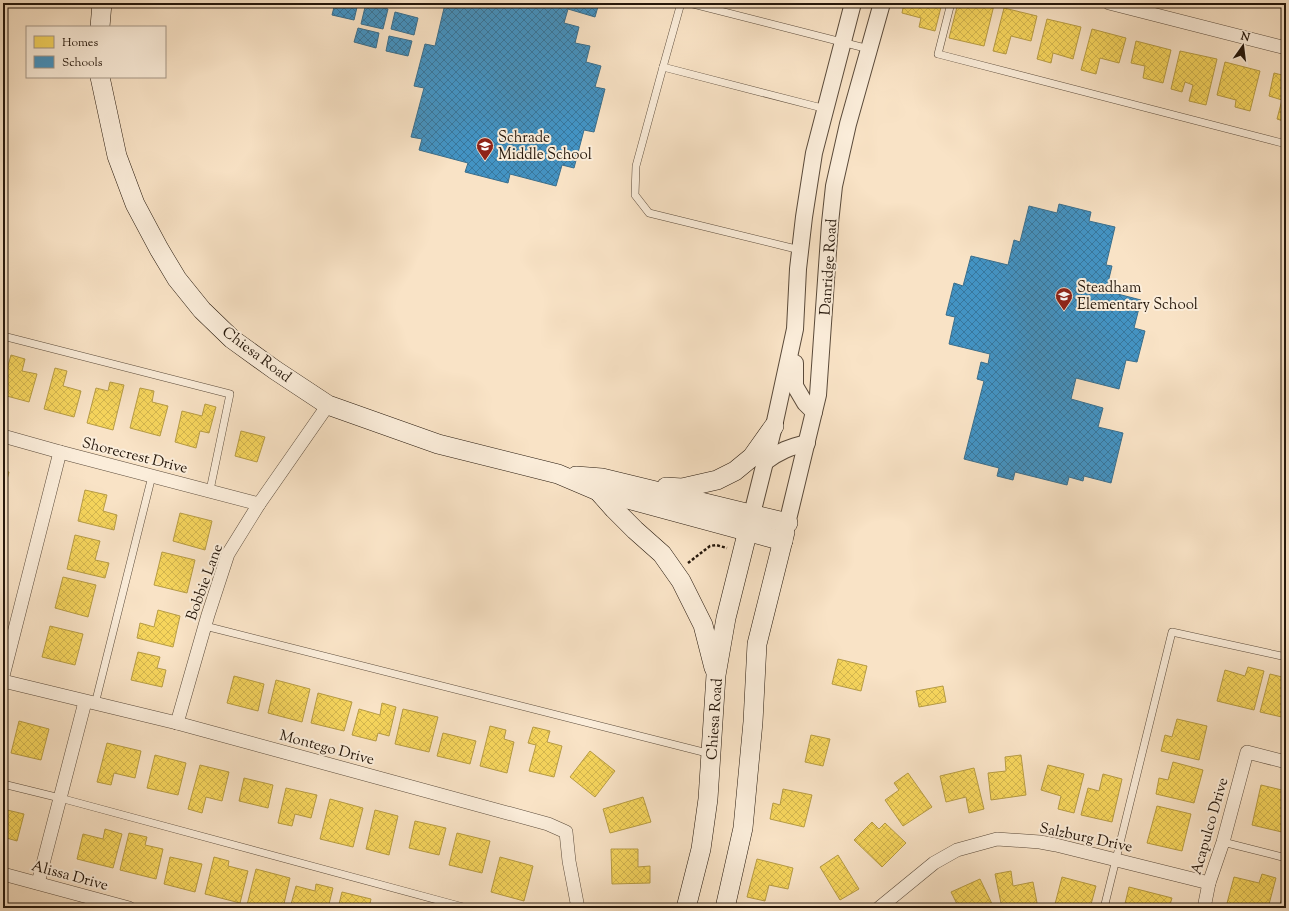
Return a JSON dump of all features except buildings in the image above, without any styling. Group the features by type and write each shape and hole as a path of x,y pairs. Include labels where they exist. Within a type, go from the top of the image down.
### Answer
{"main road":[{"path":"100,26 102,3"},
{"name":"Chiesa Road","path":"100,78 117,156 135,204 159,249 178,279 202,310 232,339 275,370 328,405 438,444 558,474 602,478 630,485 750,523"},
{"path":"630,485 682,488 717,480 735,471 752,457 774,426"},
{"name":"Chiesa Road","path":"558,474 598,491 786,532"},
{"path":"598,491 635,530 662,554 681,581 703,625 716,675"},
{"name":"Chiesa Road","path":"686,908 701,849 708,799 716,675 726,618 750,523"},
{"path":"725,908 743,828 757,644 786,532"}],"street":[{"name":"Danridge Road","path":"750,523 774,426 795,329 800,250 814,152 853,3"},
{"name":"Danridge Road","path":"786,532 818,395 834,186 848,124 882,3"},
{"path":"1109,3 1286,48"},
{"path":"795,329 794,386 805,403 814,412"},
{"name":"Bobbie Lane","path":"177,723 205,626 228,554 259,504 328,405"},
{"name":"Shorecrest Drive","path":"3,436 259,504"},
{"path":"765,462 776,453 807,443"},
{"path":"3,676 60,452"},
{"name":"Montego Drive","path":"3,681 177,723 548,824 566,832 569,861 578,908"},
{"path":"38,883 60,798 90,703"},
{"name":"Acapulco Drive","path":"1204,908 1209,883 1223,842 1246,752 1286,762"},
{"name":"Salzburg Drive","path":"879,908 934,863 957,850 997,839 1056,844 1209,883"},
{"name":"Alissa Drive","path":"3,874 129,908"}],"lane":[{"path":"681,3 636,166 635,195 649,213 800,250"},
{"path":"689,3 715,6 842,43 869,49"},
{"path":"951,3 938,54 1286,144"},
{"path":"663,67 826,109"},
{"path":"3,336 230,394 210,490"},
{"path":"90,703 152,476"},
{"path":"205,626 711,755"},
{"path":"1104,908 1172,632 1286,657"},
{"path":"3,784 467,908"},
{"path":"1223,842 1286,858"}],"path":[{"path":"683,567 710,546 716,545 733,549"}],"place":[{"name":"Schrade Middle School","path":"485,161"},
{"name":"Steadham Elementary School","path":"1064,311"}]}
